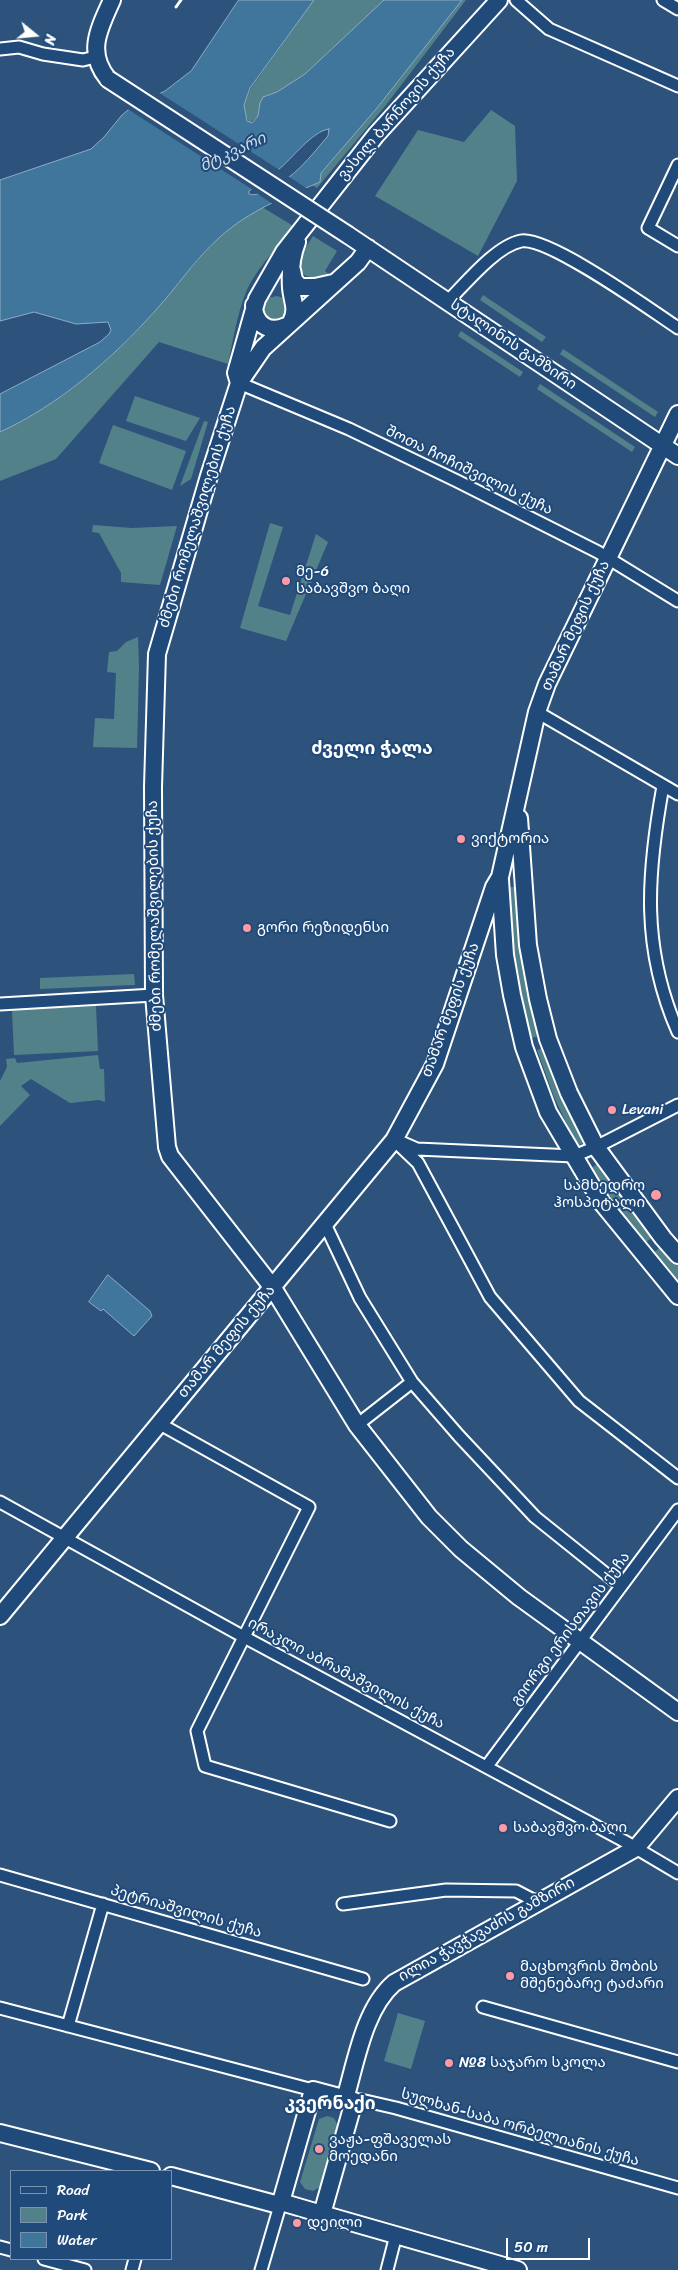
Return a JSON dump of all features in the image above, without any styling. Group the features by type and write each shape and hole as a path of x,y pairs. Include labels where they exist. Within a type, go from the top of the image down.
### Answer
{"street":[{"path":"0,49 20,47 43,54 83,60 95,57 101,24 112,0"},
{"name":"ვასილ ბარნოვის ქუჩა","path":"239,384 236,373 256,302 284,252 301,233 326,196 376,135 498,0"},
{"path":"516,0 549,29 678,86"},
{"path":"664,0 678,9"},
{"name":"სტალინის გამზირი","path":"95,57 108,79 368,248 678,456"},
{"path":"678,166 648,228 678,246"},
{"name":"ვასილ ბარნოვის ქუჩა","path":"291,290 294,280 291,258 301,233"},
{"path":"448,301 503,248 520,241 529,240 553,249 678,328"},
{"name":"ძმები რომელაშვილების ქუჩა","path":"368,248 358,262 336,283 263,348 239,384 200,504 156,659 153,787 154,996 168,1152 217,1218 273,1288 357,1425 429,1517 461,1549 519,1597 678,1712"},
{"path":"291,290 295,310 288,324 280,329 266,328 256,319 256,302 268,290 291,290 336,283"},
{"name":"შოთა ჩოჩიშვილის ქუჩა","path":"239,384 292,404 367,437 598,552 678,601"},
{"name":"თამარ მეფის ქუჩა","path":"0,1616 394,1140 435,1064 494,887 500,878 537,712 547,684 678,414"},
{"path":"537,712 678,794"},
{"path":"663,786 651,862 650,901 653,941 660,980 678,1032"},
{"path":"518,796 522,881 528,945 548,1039 569,1093 596,1147 662,1238 678,1255"},
{"path":"522,881 517,876 507,874 500,878 505,955 524,1047 548,1112 602,1202 678,1296"},
{"path":"474,950 483,947 494,949 505,955"},
{"path":"0,1004 154,996"},
{"path":"524,1047 548,1039"},
{"path":"394,1140 417,1149 574,1156 596,1147 678,1105"},
{"path":"394,1140 418,1163 490,1297 580,1400 678,1478"},
{"path":"325,1224 360,1298 412,1382 459,1436 535,1517 622,1586"},
{"path":"642,1253 662,1238"},
{"path":"357,1425 412,1382"},
{"path":"160,1424 309,1507 197,1731 205,1766 390,1821"},
{"name":"ირაკლი აბრამაშვილის ქუჩა","path":"0,1502 244,1637 487,1766 678,1873"},
{"name":"გიორგი ერისთავის ქუჩა","path":"487,1766 678,1510"},
{"name":"ილია ჭავჭავაძის გამზირი","path":"350,2100 372,2010 382,1992 394,1983 636,1848 678,1798"},
{"name":"პეტრიაშვილის ქუჩა","path":"0,1874 363,1979"},
{"path":"343,1904 446,1890 516,1891 538,1902"},
{"path":"68,2026 103,1904"},
{"path":"483,2007 678,2062"},
{"path":"0,2008 350,2100 322,2214"},
{"path":"261,2270 313,2090"},
{"name":"სულხან-საბა ორბელიანის ქუჩა","path":"350,2100 360,2100 396,2108 678,2188"},
{"path":"0,2132 147,2170"},
{"path":"172,2176 275,2204 281,2202 518,2270"},
{"path":"387,2270 396,2235"},
{"path":"48,2260 85,2270"}],"green space":[{"path":"314,0 384,0 305,74 277,92 268,95 260,103 258,116 250,123 245,116 244,105 251,88"},
{"path":"462,0 466,0 386,105 317,188 312,185 320,182 321,173 377,108"},
{"path":"491,110 515,126 517,181 478,256 375,196 418,130 464,142"},
{"path":"262,207 295,227 275,249 250,283 238,319 228,364 159,342 56,459 0,481 0,432 22,421 64,394 103,363 156,310 217,240 246,216"},
{"path":"313,236 337,251 325,271 329,274 316,278 312,278 297,269 297,262"},
{"path":"483,295 546,337 542,342 480,300"},
{"path":"277,296 286,299 290,308 282,323 265,319 262,310 268,298"},
{"path":"461,331 523,372 520,377 458,336"},
{"path":"563,349 658,412 655,417 560,354"},
{"path":"540,384 635,447 632,452 537,389"},
{"path":"135,396 200,418 186,441 126,421"},
{"path":"204,421 208,422 191,479 180,486"},
{"path":"113,425 186,451 172,490 99,463"},
{"path":"270,523 283,527 258,606 290,615 316,534 328,542 286,641 240,628"},
{"path":"93,525 132,528 177,526 160,585 121,582 121,573 99,533 92,532"},
{"path":"138,637 137,748 93,747 95,718 114,719 116,673 107,672 109,652 117,651 126,642"},
{"path":"511,887 516,887 544,1034 532,1038 518,989 511,944 508,890"},
{"path":"134,974 135,985 40,989 40,978"},
{"path":"96,1006 98,1051 14,1055 12,1010"},
{"path":"550,1046 589,1140 577,1146 554,1097 537,1050"},
{"path":"98,1055 100,1069 104,1069 105,1102 99,1100 70,1103 31,1079 21,1086 30,1095 0,1126 0,1081 7,1067 6,1059 15,1058 17,1063"},
{"path":"601,1161 655,1236 643,1244 589,1170"},
{"path":"662,1246 678,1266 678,1285 652,1254"},
{"path":"398,2013 425,2021 411,2069 384,2061"},
{"path":"327,2116 334,2118 338,2126 320,2187 313,2191 305,2189 300,2182 319,2119"}],"water":[{"name":"მტკვარი","path":"239,0 314,0 250,88 244,105 247,121 252,123 258,116 263,97 277,92 305,74 384,0 462,0 377,108 321,173 320,182 268,205 231,228 203,254 155,311 103,363 64,395 0,432 0,394 100,342 111,330 108,322 76,324 34,312 0,321 0,180 91,149 104,137 122,115 133,106 165,91 191,71","holes":["329,129 328,136 308,160 286,180 261,193 249,194 249,191 284,165 302,146 316,135"]},
{"path":"108,1275 150,1311 152,1316 134,1336 103,1309 101,1311 89,1302"}],"pier":[{"path":"158,92 281,171 253,190 126,108"},
{"path":"288,176 309,190 274,205 255,192"}],"railway":[{"path":"176,7 181,0"}],"place":[{"name":"მე-6 საბავშვო ბაღი","path":"286,581"},
{"name":"ვიქტორია","path":"461,839"},
{"name":"გორი რეზიდენსი","path":"247,928"},
{"name":"Levani","path":"612,1110"},
{"name":"სამხედრო ჰოსპიტალი","path":"656,1195"},
{"name":"საბავშვო ბაღი","path":"503,1828"},
{"name":"მაცხოვრის შობის მშენებარე ტაძარი","path":"510,1976"},
{"name":"№8 საჯარო სკოლა","path":"449,2063"},
{"name":"ვაჟა-ფშაველას მოედანი","path":"319,2149"},
{"name":"დეილი","path":"297,2223"}],"district":[{"name":"ძველი ჭალა","path":"372,749"},
{"name":"კვერნაქი","path":"330,2104"}]}
